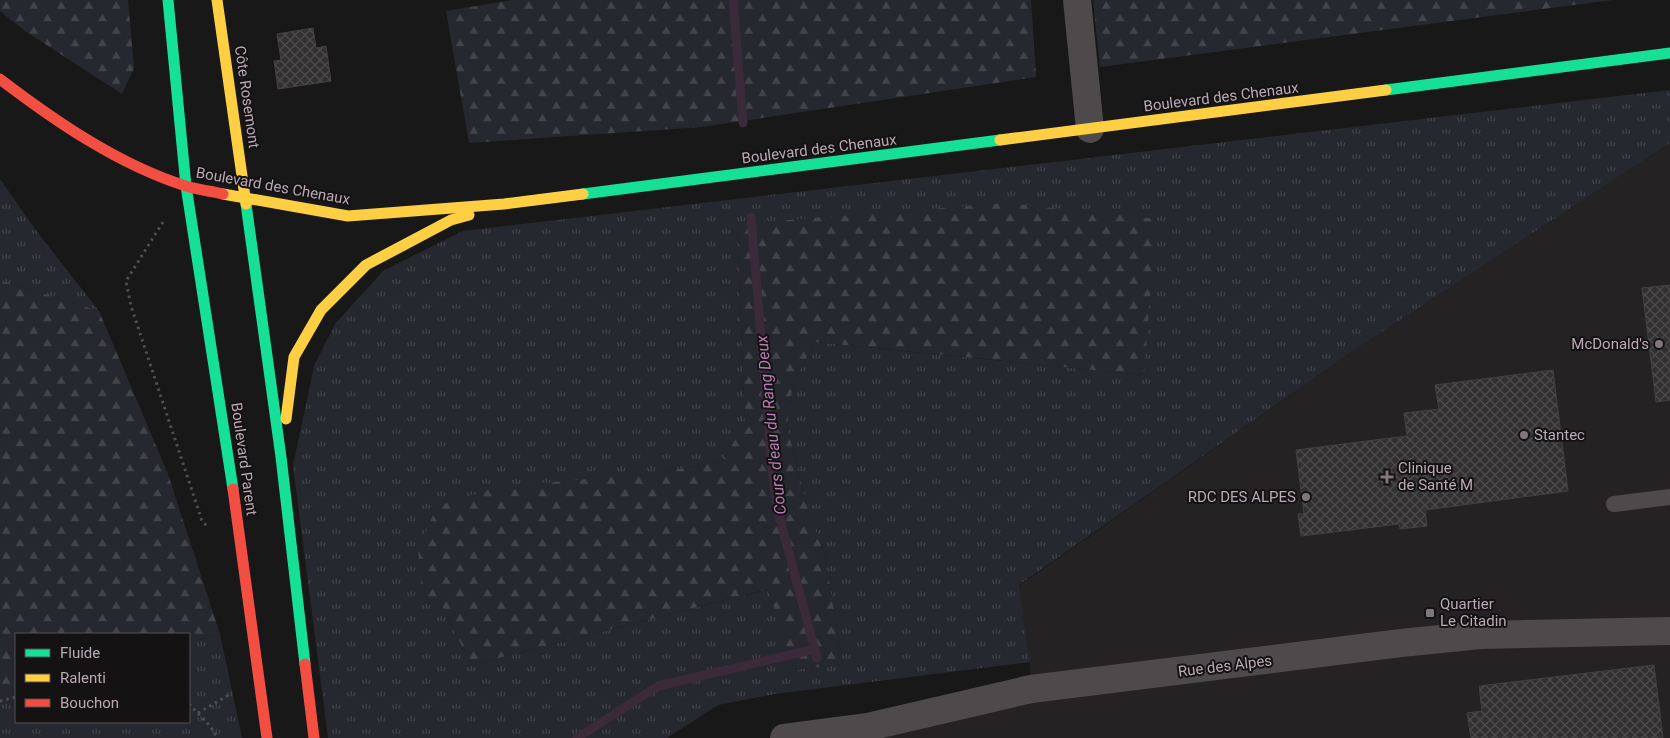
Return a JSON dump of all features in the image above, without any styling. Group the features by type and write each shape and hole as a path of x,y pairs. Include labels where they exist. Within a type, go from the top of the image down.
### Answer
{"main road":[{"path":"168,0 186,186"},
{"name":"Côte Rosemont","path":"217,0 247,199"},
{"name":"Boulevard des Chenaux","path":"0,80 57,122 145,170 186,186 247,199 348,216 504,204 1670,53"},
{"name":"Boulevard Parent","path":"186,186 232,471 267,738"},
{"path":"247,199 281,457 314,738"},
{"path":"281,457 294,357 321,310 366,265 451,220 504,204"}],"street":[{"path":"1077,0 1090,129"},
{"name":"Rue des Alpes","path":"784,738 868,727 1031,689 1402,643 1480,635 1670,631"}],"lane":[{"path":"1614,504 1670,497"}],"path":[{"path":"186,186 126,281 131,306 202,521 243,558"},
{"path":"198,713 259,677"},
{"path":"0,700 15,697"},
{"path":"190,705 217,738"}],"shaded area":[{"path":"1670,143 1670,738 882,738 868,727 1030,689 1030,662 1019,586 1347,355"}],"green space":[{"path":"0,0 128,0 134,68 122,94 25,31 0,11"},
{"path":"511,0 1031,0 1036,77 702,127 469,143 446,11"},
{"path":"1093,0 1613,0 1100,67"},
{"path":"1670,90 1670,143 1347,355 1019,585 1030,662 775,694 718,705 667,738 328,738 293,466 314,366 335,324 383,271 463,231","holes":["737,224 1143,375 815,342 793,383 787,427 809,512 825,557 843,664 794,670 769,589 471,665 439,599 423,603 654,473 721,462 745,424"]},
{"path":"0,179 35,229 99,311 0,280"},
{"path":"1006,203 1156,219 1144,375 815,342 793,383 787,427 809,512 825,557 843,664 794,670 768,589 471,665 439,599 423,603 418,550 437,506 498,487 654,473 721,462 745,424 737,224"},
{"path":"0,280 99,311 168,474 220,634 190,642 190,633 15,633 15,687 0,687"},
{"path":"220,634 242,738 0,738 0,687 15,687 15,723 190,723 190,642"}],"building":[{"path":"313,28 316,48 326,46 331,81 278,89 274,61 281,60 277,34"},
{"name":"McDonald's","path":"1670,285 1670,400 1656,402 1642,288"},
{"path":"1553,370 1568,491 1425,510 1427,526 1400,529 1399,524 1301,536 1298,514 1304,514 1296,450 1407,436 1404,413 1439,409 1435,385"},
{"path":"1654,665 1663,738 1471,738 1467,713 1482,711 1479,686"}],"waterway":[{"name":"Cours d'eau du Rang Deux","path":"733,0 743,123"},
{"name":"Cours d'eau du Rang Deux","path":"751,217 772,468 778,512 817,658"},
{"path":"577,738 658,686 815,649"}],"traffic: fast":[{"path":"168,0 186,186 233,489"},
{"path":"1386,90 1670,53"},
{"path":"583,194 1000,140"},
{"path":"246,204 281,457 305,664"}],"traffic: slow":[{"path":"217,0 246,204"},
{"path":"1000,140 1386,90"},
{"path":"223,194 348,216 504,204 583,194"},
{"path":"286,419 294,357 321,310 366,265 451,220 469,215"}],"traffic: jam":[{"path":"0,79 65,126 112,154 161,177 191,187 223,194"},
{"path":"233,489 267,738"},
{"path":"305,664 314,738"}],"place":[{"name":"McDonald's","path":"1659,344"},
{"name":"Stantec","path":"1524,435"},
{"name":"Clinique de Santé M","path":"1387,477"},
{"name":"RDC DES ALPES","path":"1306,497"},
{"name":"Quartier Le Citadin","path":"1430,613"}]}
